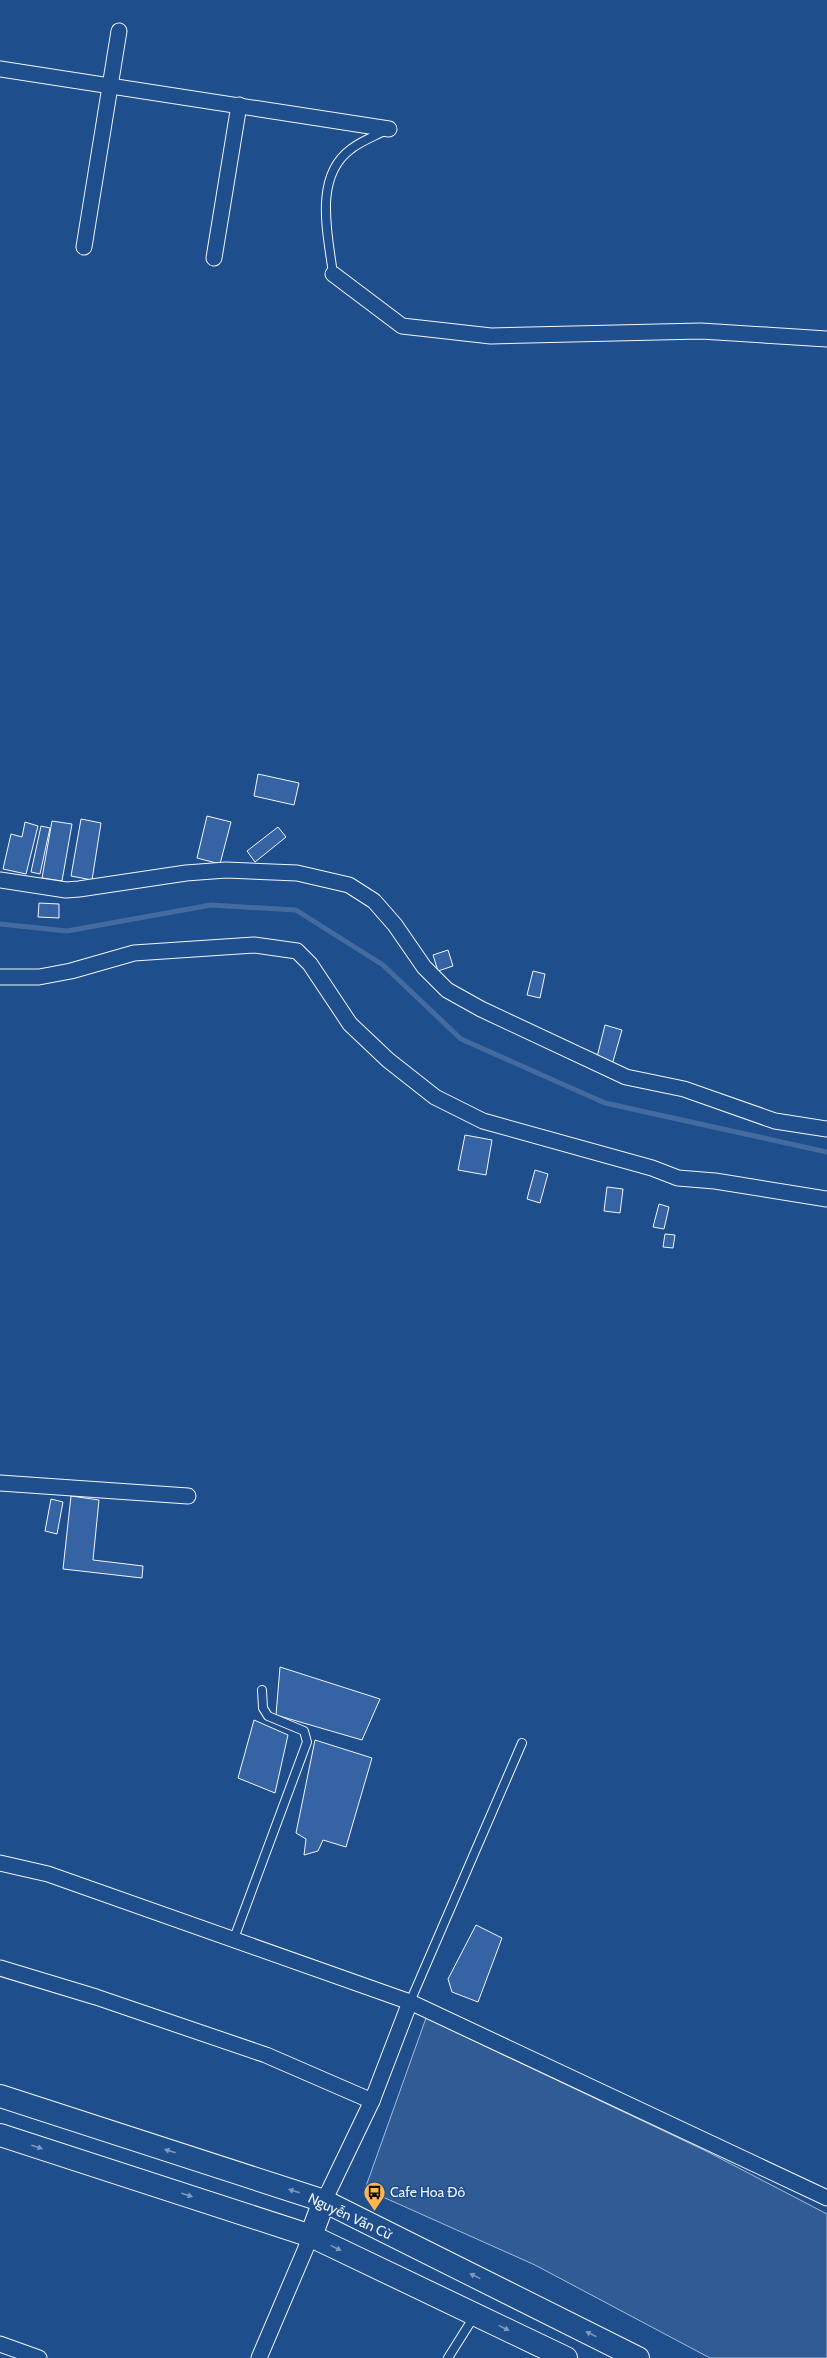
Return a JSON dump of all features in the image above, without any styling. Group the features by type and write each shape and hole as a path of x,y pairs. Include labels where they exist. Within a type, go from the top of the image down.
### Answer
{"main road":[{"name":"Nguyễn Văn Cừ","path":"0,2096 324,2201 624,2355"},
{"path":"0,2134 311,2236 566,2358"},
{"path":"311,2236 324,2201"}],"street":[{"path":"84,248 119,31"},
{"path":"0,69 389,129"},
{"path":"214,258 239,105"},
{"path":"333,274 402,326 491,336 701,331 827,339"},
{"path":"0,880 66,890 186,873 241,870 297,873 344,883 374,901 395,925 424,967 447,990 481,1009 626,1077 684,1089 775,1121 827,1129"},
{"path":"0,977 39,977 71,971 134,953 254,945 297,951 310,964 350,1024 388,1060 435,1097 483,1121 652,1168 678,1178 715,1180 827,1199"},
{"path":"0,1484 188,1496"},
{"path":"0,1863 48,1874 233,1941 410,2002 827,2198"},
{"path":"0,1968 96,1997 266,2055 372,2101"},
{"path":"324,2201 372,2101 410,2002"},
{"path":"259,2358 311,2236"},
{"path":"0,2344 39,2358"}],"lane":[{"path":"333,274 327,226 327,190 335,165 351,149 389,129"},
{"path":"233,1941 307,1742 304,1731 268,1716 264,1712 262,1690"},
{"path":"410,2002 522,1743"},
{"path":"448,2358 476,2315"}],"shaded area":[{"path":"426,2018 708,2152 827,2214 827,2358 710,2358 535,2265 365,2189"}],"building":[{"path":"258,774 299,783 294,805 254,796"},
{"path":"207,816 231,822 220,864 197,858"},
{"path":"81,819 101,823 92,880 71,876"},
{"path":"52,821 72,824 62,881 42,878"},
{"path":"25,822 38,826 26,874 3,869 11,834 22,837"},
{"path":"41,826 50,828 40,874 31,872"},
{"path":"278,827 286,837 255,862 247,851"},
{"path":"39,903 59,904 59,918 38,917"},
{"path":"448,950 453,966 438,971 433,955"},
{"path":"533,971 545,974 540,998 527,995"},
{"path":"605,1025 622,1030 612,1065 596,1061"},
{"path":"465,1135 492,1140 486,1175 458,1170"},
{"path":"535,1170 548,1174 540,1203 527,1199"},
{"path":"607,1187 623,1189 620,1213 604,1211"},
{"path":"659,1204 669,1207 664,1229 653,1227"},
{"path":"665,1234 675,1235 673,1248 663,1247"},
{"path":"71,1496 99,1500 93,1560 143,1566 142,1578 63,1569"},
{"path":"51,1499 63,1502 57,1534 45,1531"},
{"path":"280,1667 380,1699 362,1740 276,1715"},
{"path":"254,1720 288,1735 275,1793 238,1778"},
{"path":"315,1740 372,1758 346,1847 323,1840 318,1851 304,1855 306,1839 296,1833"},
{"path":"476,1925 502,1938 478,2002 452,1992 448,1979"}],"waterway":[{"path":"0,924 67,931 211,905 296,910 383,965 461,1039 605,1103 827,1152"}],"place":[{"name":"Cafe Hoa Đô","path":"375,2212"}]}
